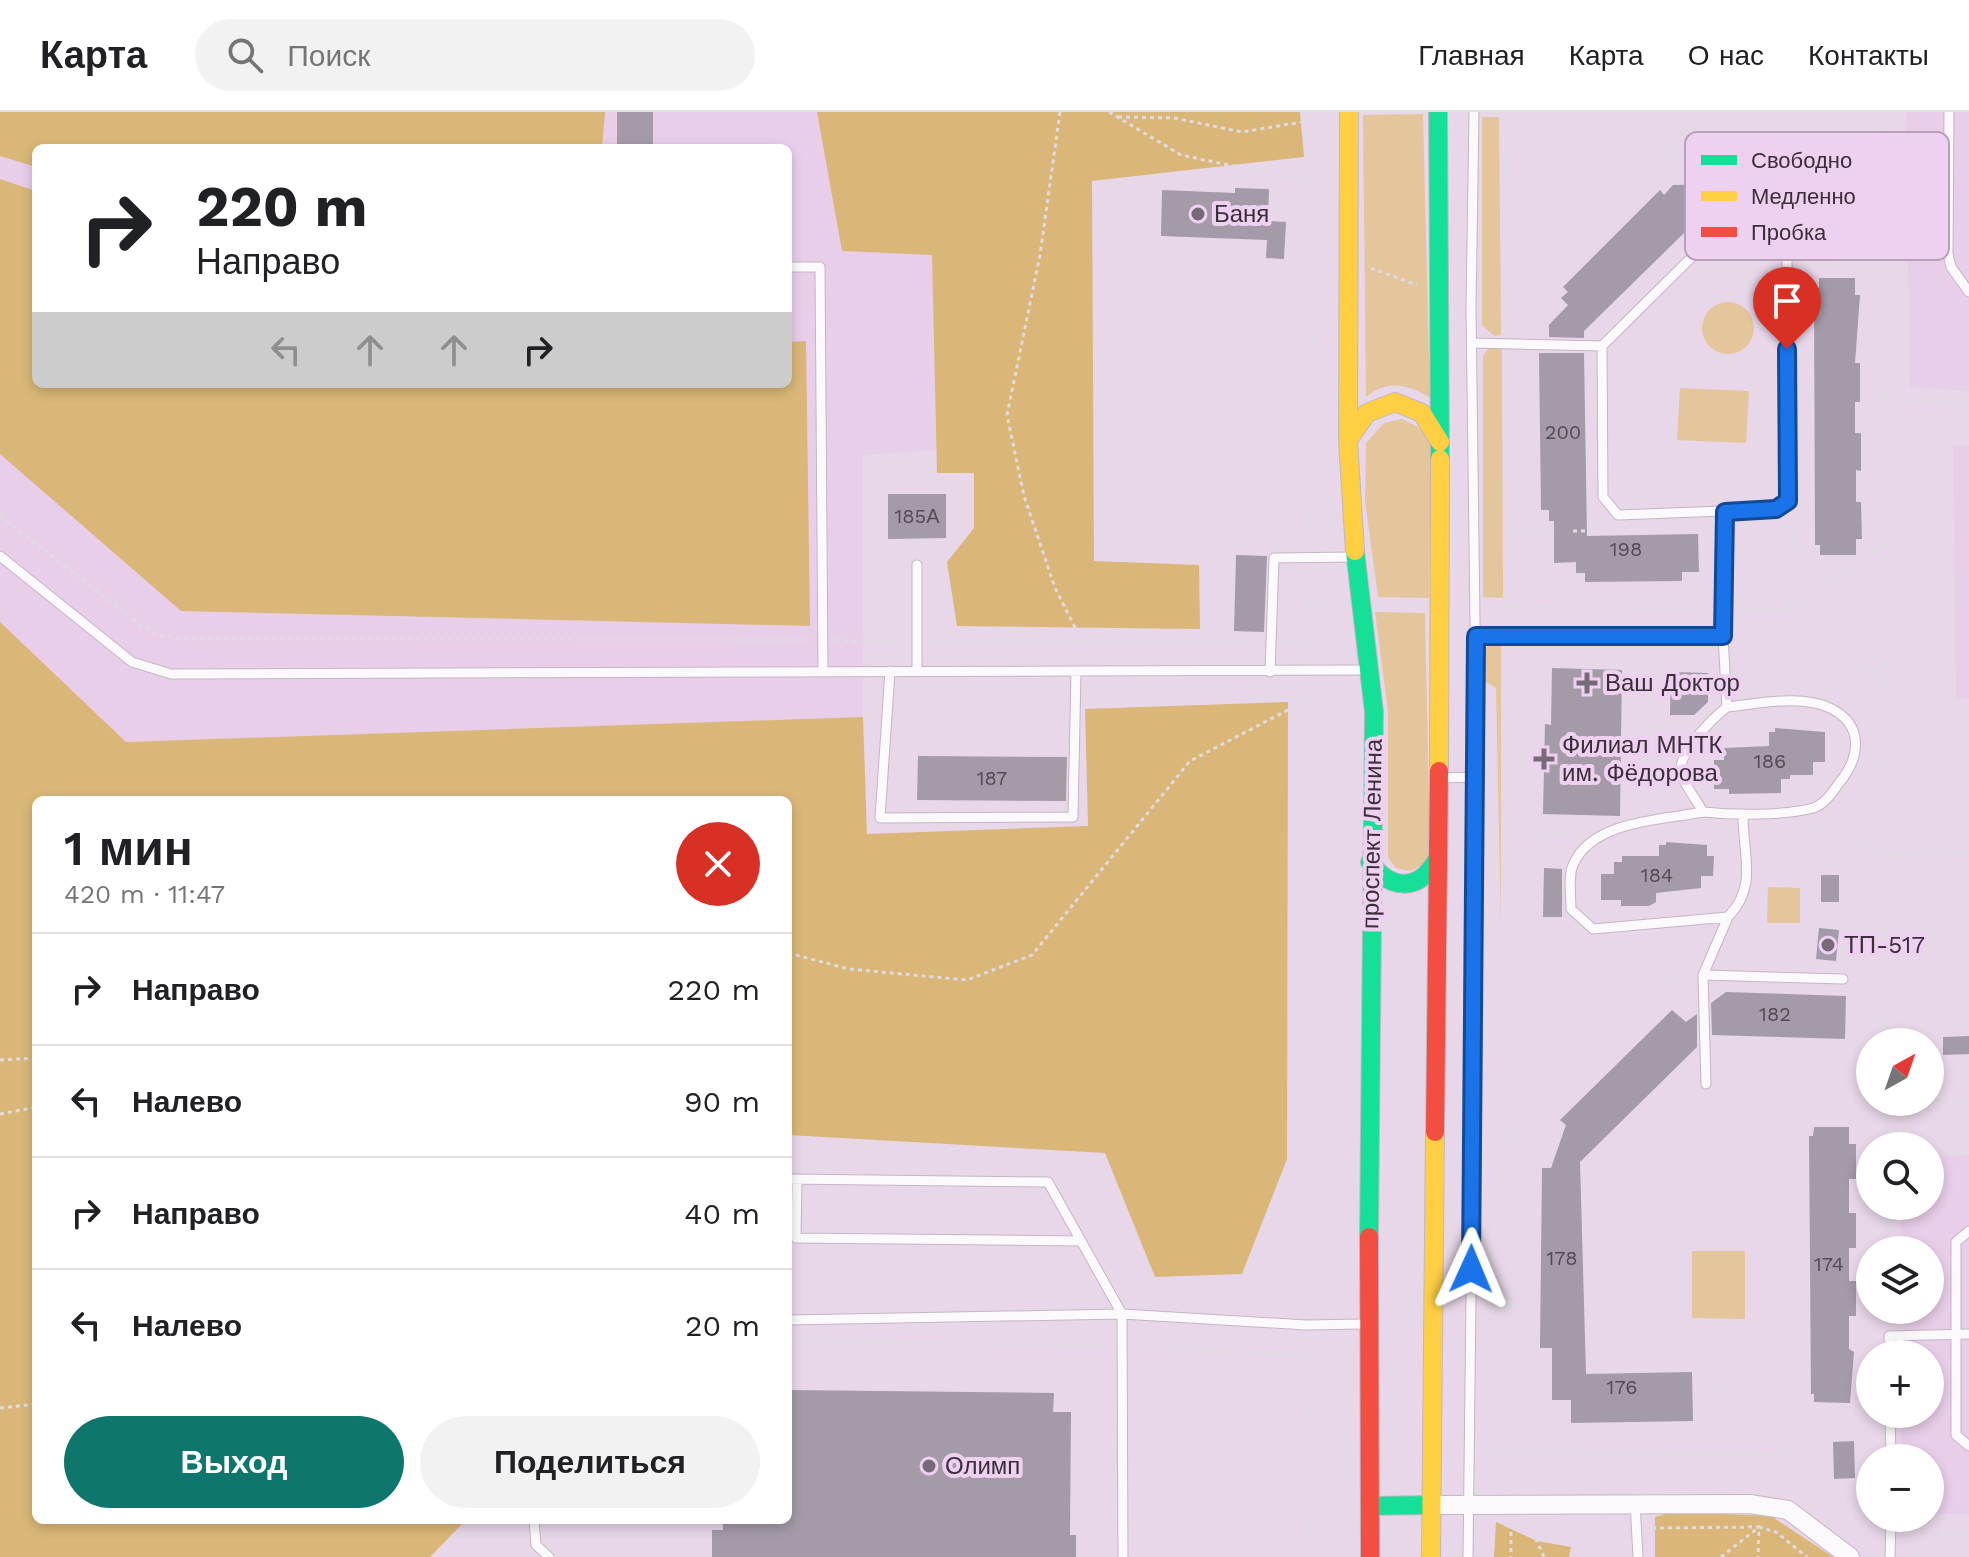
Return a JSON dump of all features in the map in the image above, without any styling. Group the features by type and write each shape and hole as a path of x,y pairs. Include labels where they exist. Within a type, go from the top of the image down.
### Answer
{"main road":[{"name":"проспект Ленина","path":"1349,112 1351,253 1348,440 1359,606 1374,712 1370,862 1370,1557"},
{"path":"1431,1557 1441,605 1438,112"},
{"path":"1348,440 1367,413 1395,402 1422,413 1441,446"},
{"path":"1370,862 1386,882 1405,887 1423,881 1436,861"},
{"path":"1370,1506 1431,1505"}],"street":[{"path":"1431,1505 1750,1504 1788,1510 1850,1557"}],"lane":[{"path":"1468,1557 1477,777 1474,112"},
{"path":"1949,112 1949,132"},
{"path":"1949,258 1951,267 1969,292"},
{"path":"1689,260 1602,346 1603,497 1618,515 1776,509 1788,501 1787,260"},
{"path":"792,267 820,267 820,640 823,672"},
{"path":"1473,343 1602,346"},
{"path":"1725,512 1723,636 1727,707"},
{"path":"0,556 132,662 171,674 1368,670"},
{"path":"1270,672 1274,558 1357,557"},
{"path":"917,565 917,671"},
{"path":"1476,636 1723,636"},
{"path":"890,671 880,818 1073,817 1076,671"},
{"path":"1703,812 1681,772 1683,759 1709,721 1727,707 1812,703 1832,708 1848,722 1859,743 1854,764 1827,799 1815,807 1743,816 1703,812 1609,831 1586,847 1573,866 1571,909 1593,929 1728,917"},
{"path":"1437,778 1477,777"},
{"path":"1706,1084 1703,975 1728,917 1743,902 1748,872 1743,849 1743,816"},
{"path":"1703,975 1843,979"},
{"path":"1081,1241 796,1238 792,1179 1048,1182 1122,1314 1123,1557"},
{"path":"1969,1231 1956,1242 1956,1435 1969,1446"},
{"path":"792,1320 1122,1314 1306,1325 1368,1324"},
{"path":"1889,1340 1889,1336 1969,1334"},
{"path":"1635,1502 1638,1557"},
{"path":"534,1524 536,1545 549,1557"},
{"path":"1890,1557 1891,1534"}],"path":[{"path":"1060,112 1040,255 1007,415 1024,496 1055,588 1083,643"},
{"path":"1109,112 1181,155 1306,181"},
{"path":"1308,112 1306,181 1316,223 1308,643 1306,1325 1311,1456 1309,1557"},
{"path":"1493,112 1505,112 1509,608 1506,837 1511,1453 1515,1504 1511,1557"},
{"path":"1598,112 1664,152 1685,159"},
{"path":"1507,313 1704,112"},
{"path":"1117,117 1174,118 1242,132 1308,121"},
{"path":"1316,223 1328,233"},
{"path":"1351,253 1372,269 1439,293"},
{"path":"1796,268 1834,260 1884,260 1885,1028"},
{"path":"1884,399 1969,403"},
{"path":"1788,501 1795,501 1789,610"},
{"path":"1573,531 1590,531 1613,508"},
{"path":"0,516 141,625 156,634 179,639 1308,643"},
{"path":"1508,531 1554,531 1517,608"},
{"path":"1794,539 1884,684 1933,754 1969,793"},
{"path":"1475,606 1789,610 1883,546"},
{"path":"1310,605 1441,605"},
{"path":"1789,610 1884,684"},
{"path":"792,954 849,969 967,980 1032,955 1190,761 1309,699"},
{"path":"1846,775 1856,778 1883,761"},
{"path":"1880,1028 1843,979 1846,869 1801,819 1884,855 1969,852"},
{"path":"1506,837 1609,831"},
{"path":"1510,1141 1667,983 1707,965"},
{"path":"0,1060 32,1058"},
{"path":"1944,1095 1951,1102"},
{"path":"1944,1102 1969,1102"},
{"path":"0,1114 32,1108"},
{"path":"1944,1153 1969,1153"},
{"path":"792,1341 1122,1347 1307,1355"},
{"path":"1679,1351 1788,1455 1856,1506"},
{"path":"0,1408 32,1404"},
{"path":"1468,1453 1788,1455"},
{"path":"1311,1456 1431,1456"},
{"path":"1515,1504 1544,1557"},
{"path":"1721,1557 1759,1527"},
{"path":"1758,1557 1759,1527"},
{"path":"1636,1528 1759,1527 1776,1532 1807,1557"},
{"path":"1891,1534 1969,1534"}],"shaded area":[{"path":"0,112 929,112 937,450 863,455 863,717 126,742 0,649"},
{"path":"0,112 605,112 602,144 32,144 32,166 0,156"},
{"path":"817,112 1300,112 1304,157 1092,181 1094,561 1199,565 1200,629 957,626 947,562 974,528 974,473 937,473 932,255 842,251"},
{"path":"1906,112 1969,112 1969,391 1910,387 1908,260 1949,260 1949,132 1906,132"},
{"path":"1423,114 1430,398 1414,389 1398,386 1382,388 1366,397 1363,115"},
{"path":"1482,117 1499,117 1501,335 1494,336 1482,325"},
{"path":"0,179 32,190 32,388 792,388 792,342 806,341 810,626 181,611 0,454"},
{"path":"1728,302 1746,310 1754,328 1746,346 1728,354 1710,346 1702,328 1710,310"},
{"path":"1489,348 1502,348 1503,598 1483,597 1483,356"},
{"path":"1680,388 1749,391 1746,443 1677,440"},
{"path":"1402,419 1420,428 1431,445 1429,598 1378,597 1365,501 1366,443 1384,423"},
{"path":"1953,445 1969,445 1969,699 1956,699"},
{"path":"1375,612 1425,613 1430,857 1427,863 1410,871 1396,868 1388,857 1388,711"},
{"path":"0,622 126,742 863,717 867,834 1088,826 1085,709 1288,702 1287,1159 1242,1274 1155,1277 1105,1153 792,1135 792,796 32,796 32,1524 462,1524 430,1557 0,1557"},
{"path":"1493,643 1501,643 1501,926 1496,688 1482,680 1483,650"},
{"path":"1768,887 1800,888 1800,923 1767,923"},
{"path":"1969,1155 1969,1514 1944,1514 1944,1444 1902,1444 1902,1428 1944,1428 1944,1340 1904,1340 1904,1324 1944,1324 1944,1236 1902,1236 1901,1220 1944,1220 1944,1156"},
{"path":"1692,1251 1745,1251 1745,1319 1692,1318"},
{"path":"1673,1512 1771,1516 1833,1557 1655,1557 1655,1517"},
{"path":"1496,1522 1537,1541 1571,1547 1569,1557 1494,1557"}],"building":[{"path":"617,112 653,112 653,144 617,144"},
{"path":"1673,185 1685,185 1685,232 1584,331 1584,338 1549,337 1549,325 1568,305 1561,298 1568,292 1563,287 1660,190 1664,195"},
{"path":"1235,188 1269,189 1268,221 1286,222 1284,259 1266,258 1267,240 1161,236 1162,190 1235,193"},
{"path":"1819,278 1855,278 1855,295 1860,295 1855,363 1860,363 1860,402 1855,402 1855,433 1861,433 1861,471 1856,470 1856,502 1861,502 1862,539 1856,539 1856,555 1820,555 1820,545 1815,545 1814,288 1819,288"},
{"path":"1539,353 1584,353 1587,536 1698,534 1699,572 1682,572 1682,581 1585,582 1585,573 1576,573 1576,562 1554,563 1554,521 1549,521 1549,510 1541,510"},
{"path":"888,494 946,494 946,538 888,539"},
{"path":"1236,555 1267,556 1264,632 1234,631"},
{"path":"1552,668 1622,670 1620,816 1543,814 1545,724 1551,725"},
{"path":"1671,672 1708,673 1708,702 1694,715 1670,715"},
{"path":"1775,728 1825,732 1825,762 1813,762 1813,775 1790,775 1790,779 1781,779 1781,793 1729,794 1729,789 1714,789 1714,760 1724,760 1724,748 1769,746 1769,732 1775,732"},
{"path":"918,756 1067,757 1066,801 917,800"},
{"path":"1666,842 1707,845 1707,856 1714,856 1713,876 1701,876 1701,888 1656,893 1656,902 1649,906 1621,906 1621,900 1601,900 1601,874 1614,874 1614,862 1622,862 1622,856 1659,856 1659,845 1666,845"},
{"path":"1544,868 1562,869 1562,917 1543,917"},
{"path":"1821,875 1839,875 1839,902 1821,902"},
{"name":"ТП-517","path":"1819,928 1839,930 1836,961 1816,959"},
{"path":"1726,992 1846,996 1845,1039 1712,1035 1711,1003"},
{"path":"1672,1010 1686,1022 1697,1014 1697,1047 1580,1162 1586,1374 1692,1372 1693,1421 1571,1423 1571,1400 1552,1400 1552,1348 1540,1348 1542,1168 1551,1168 1566,1125 1560,1120"},
{"path":"1969,1036 1969,1054 1944,1055 1944,1037"},
{"path":"1814,1127 1849,1127 1849,1144 1856,1144 1856,1179 1849,1179 1849,1213 1856,1213 1856,1248 1849,1248 1849,1281 1856,1281 1856,1316 1849,1316 1849,1349 1854,1352 1850,1403 1814,1402 1814,1394 1811,1394 1809,1136 1813,1136"},
{"name":"Олимп","path":"792,1390 1054,1393 1053,1412 1071,1412 1070,1535 1076,1535 1076,1557 712,1557 712,1530 723,1530 723,1524 792,1524"},
{"path":"1854,1441 1855,1478 1834,1479 1833,1442"}],"traffic: fast":[{"path":"1438,112 1440,459"},
{"path":"1355,551 1374,712 1369,1237"},
{"path":"1370,862 1386,878 1404,884 1421,878 1436,861"},
{"path":"1370,1506 1431,1505"}],"traffic: slow":[{"path":"1349,112 1348,440 1355,551"},
{"path":"1348,440 1367,413 1395,402 1422,413 1440,442"},
{"path":"1439,771 1440,459"},
{"path":"1431,1557 1435,1132"}],"traffic: jam":[{"path":"1435,1132 1439,771"},
{"path":"1369,1237 1370,1557"}],"place":[{"name":"Баня","path":"1198,214"},
{"name":"Ваш Доктор","path":"1587,683"},
{"name":"Филиал МНТК им. Фёдорова","path":"1544,759"},
{"name":"ТП-517","path":"1828,945"},
{"name":"Олимп","path":"929,1466"}],"route":[{"path":"1471,1269 1476,636 1723,636 1725,512 1776,509 1788,501 1787,349"}]}
